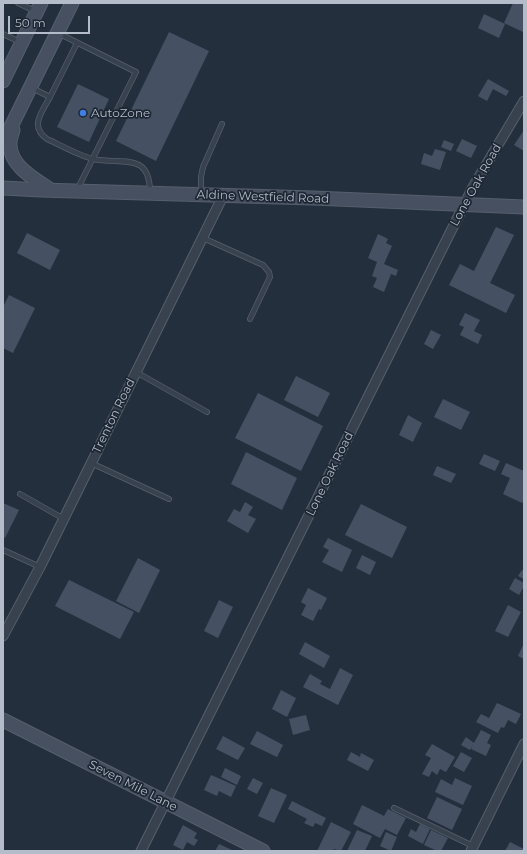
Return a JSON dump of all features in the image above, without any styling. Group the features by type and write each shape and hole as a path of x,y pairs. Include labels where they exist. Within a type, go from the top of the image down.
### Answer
{"main road":[{"path":"3,143 72,3"},
{"path":"3,81 39,8"},
{"path":"15,118 10,144 14,159 28,175 53,191"},
{"name":"Aldine Westfield Road","path":"3,188 463,206 524,207"},
{"name":"Seven Mile Lane","path":"3,720 263,851"}],"street":[{"name":"Lone Oak Road","path":"141,851 473,186 524,101"},
{"name":"Trenton Road","path":"3,636 64,519 223,196"},
{"path":"472,849 524,744"}],"lane":[{"path":"18,3 39,8"},
{"path":"58,33 136,72 76,191"},
{"path":"3,34 22,43"},
{"path":"77,43 38,121 39,131 47,139 92,159 140,165 148,175 150,194"},
{"path":"30,87 50,97"},
{"path":"202,195 201,177 203,168 222,124"},
{"path":"203,238 263,265 269,272 270,277 250,319"},
{"path":"136,372 207,412"},
{"path":"91,464 168,499"},
{"path":"20,494 64,519"},
{"path":"3,550 40,567"},
{"path":"394,808 472,849"}],"building":[{"path":"513,3 520,3 524,5 523,32 504,23"},
{"path":"484,14 505,24 499,38 478,28"},
{"path":"169,32 209,51 156,161 116,141"},
{"path":"488,79 509,91 506,96 493,89 487,101 478,96"},
{"name":"AutoZone","path":"78,84 109,99 89,142 57,127"},
{"path":"524,130 524,151 514,145"},
{"path":"462,139 477,146 471,158 456,151"},
{"path":"444,140 454,144 451,151 441,147"},
{"path":"435,149 446,152 440,170 421,164 424,153 432,156"},
{"path":"496,227 514,235 490,283 515,295 506,313 449,285 460,264 474,271"},
{"path":"27,233 60,250 50,270 17,253"},
{"path":"378,234 388,239 386,243 392,246 384,264 398,270 396,276 391,274 384,292 373,287 377,278 372,276 377,262 368,258"},
{"path":"9,295 35,308 13,353 3,348 3,307"},
{"path":"465,313 480,320 474,331 482,335 478,344 460,335 464,327 459,325"},
{"path":"431,330 441,335 433,349 424,344"},
{"path":"296,376 330,393 318,417 284,400"},
{"path":"258,393 323,426 301,471 235,438"},
{"path":"443,399 470,412 461,430 434,417"},
{"path":"408,415 422,423 413,442 399,435"},
{"path":"246,452 297,478 282,510 231,484"},
{"path":"484,454 500,461 495,471 479,464"},
{"path":"506,463 524,471 524,500 522,503 503,494 510,478 501,474"},
{"path":"437,466 456,474 451,483 433,475"},
{"path":"245,502 253,507 248,515 256,519 248,533 227,521 234,509 240,512"},
{"path":"3,503 19,510 5,538 3,536"},
{"path":"361,504 407,527 392,558 345,535"},
{"path":"328,538 352,550 342,572 322,562 329,550 323,547"},
{"path":"362,555 376,562 370,575 356,568"},
{"path":"138,558 160,570 139,613 116,601"},
{"path":"522,570 524,571 524,579 518,576"},
{"path":"515,578 524,583 519,595 509,589"},
{"path":"69,580 134,612 120,639 55,606"},
{"path":"308,588 327,598 313,621 301,615 306,605 301,602"},
{"path":"219,600 233,607 218,638 204,631"},
{"path":"508,605 521,612 508,637 495,631"},
{"path":"305,642 330,656 324,668 299,654"},
{"path":"524,643 524,659 518,656"},
{"path":"340,668 353,675 338,705 303,687 310,674 322,681 320,684 330,689"},
{"path":"281,690 296,698 287,717 272,709"},
{"path":"497,703 521,714 516,724 508,720 504,728 501,727 498,733 476,722 481,714 489,718"},
{"path":"306,715 310,730 293,735 289,719"},
{"path":"481,730 491,735 487,743 491,745 486,756 471,749 473,744 470,750 461,745 466,737 474,743"},
{"path":"257,731 283,745 277,757 250,744"},
{"path":"223,736 245,748 238,760 216,749"},
{"path":"432,744 455,757 446,772 440,769 437,775 432,771 429,777 422,774 431,758 425,755"},
{"path":"351,752 360,757 361,753 374,760 368,771 347,760"},
{"path":"461,752 472,758 464,772 453,766"},
{"path":"225,768 241,776 237,785 221,777"},
{"path":"211,775 236,786 231,797 219,791 217,796 204,790"},
{"path":"253,778 263,783 257,794 247,789"},
{"path":"455,778 472,786 463,805 435,792 441,779 452,785"},
{"path":"271,788 287,795 274,823 258,816"},
{"path":"437,797 462,809 452,830 427,818"},
{"path":"292,801 326,818 322,826 315,823 313,827 304,823 307,819 288,809"},
{"path":"362,805 384,816 388,809 406,818 397,835 385,829 380,838 353,824"},
{"path":"331,822 351,832 341,851 334,849 333,851 317,851"},
{"path":"420,824 430,829 423,844 408,836 411,829 416,832"},
{"path":"183,825 197,833 194,838 198,840 194,846 187,842 183,850 173,845"},
{"path":"357,830 372,836 365,851 347,851"},
{"path":"431,830 448,838 441,851 437,851 424,845"},
{"path":"386,832 397,837 391,851 380,846"},
{"path":"510,842 524,849 524,851 505,851"},
{"path":"219,844 234,851 215,851"}],"place":[{"name":"AutoZone","path":"83,113"}]}
